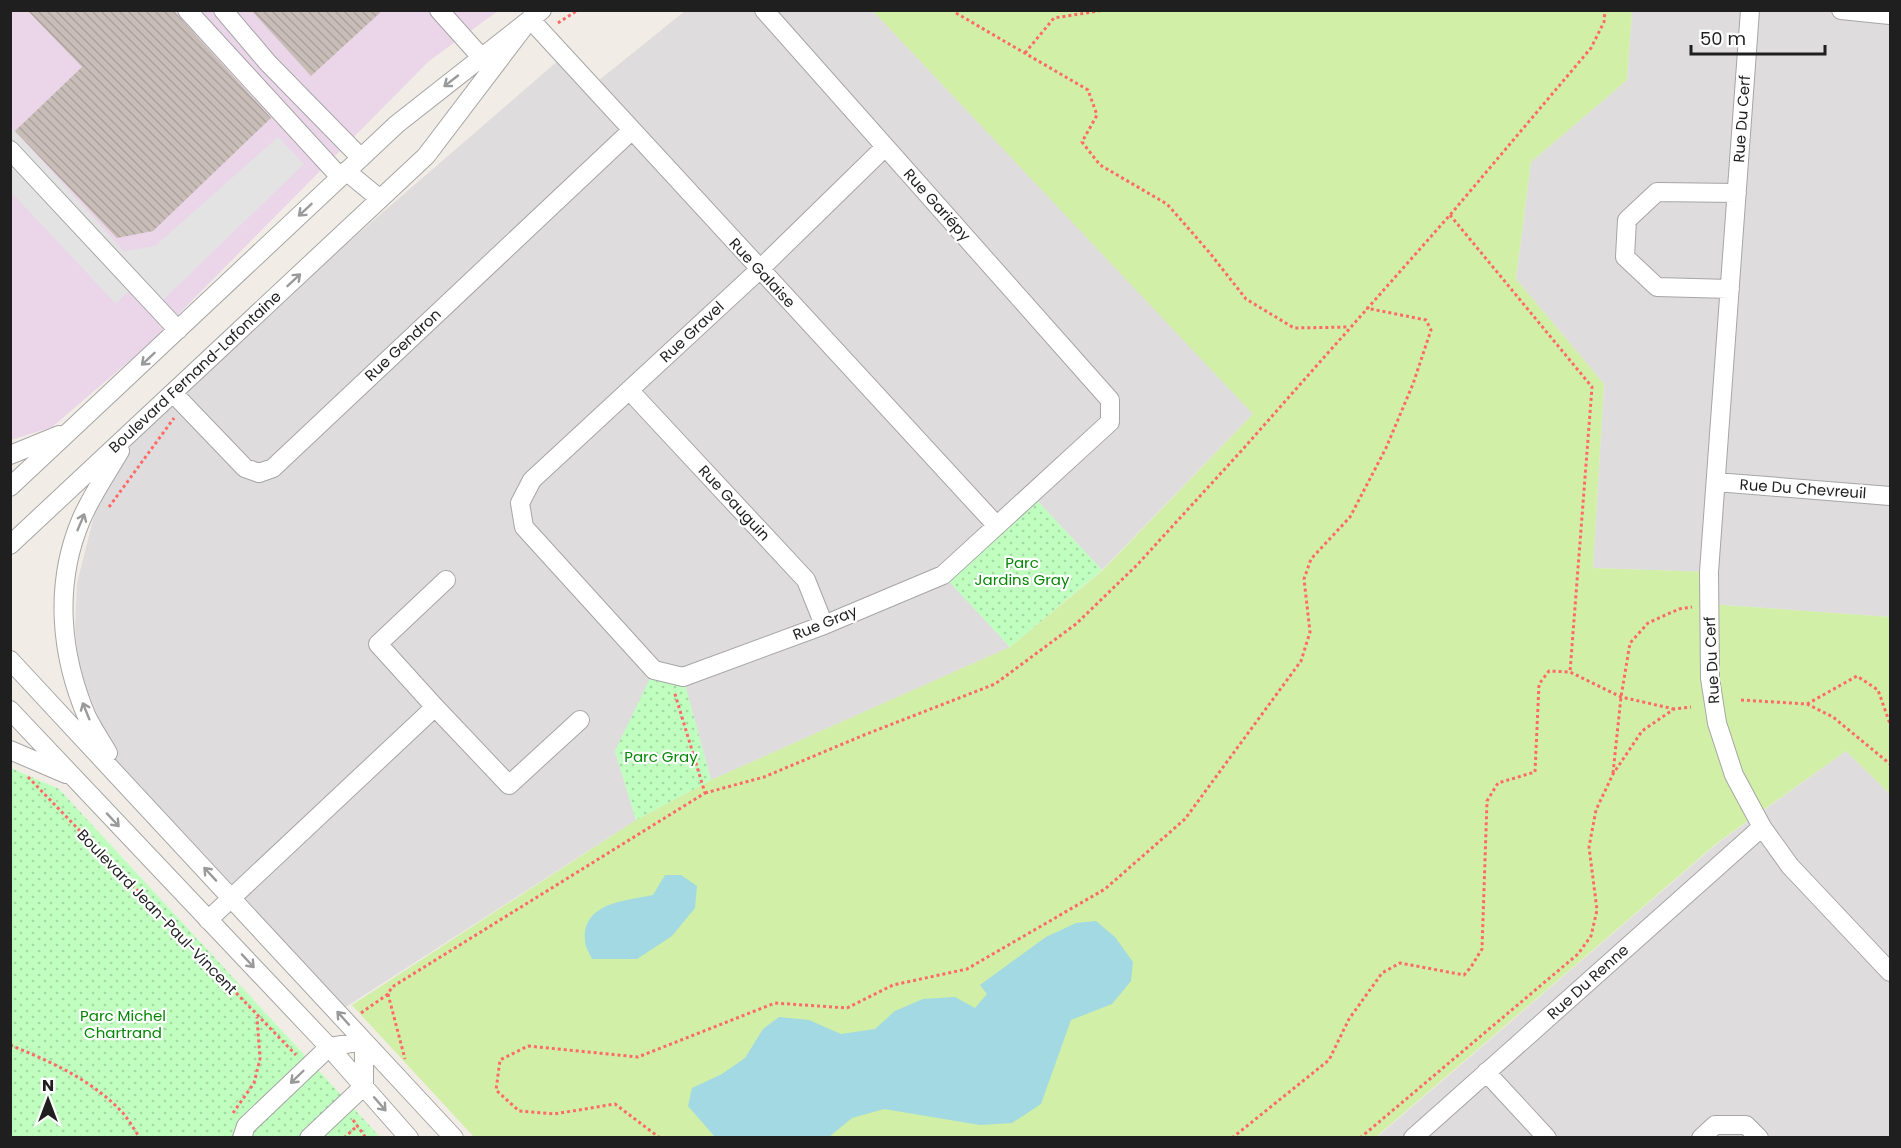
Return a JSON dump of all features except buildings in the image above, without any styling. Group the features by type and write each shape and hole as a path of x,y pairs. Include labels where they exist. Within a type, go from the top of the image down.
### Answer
{"street":[{"path":"187,10 343,174 380,199"},
{"path":"223,10 268,63 361,158"},
{"path":"439,10 482,57"},
{"name":"Rue Gariépy","path":"764,10 1110,400"},
{"name":"Rue Du Cerf","path":"1750,10 1709,572 1710,678 1717,723 1734,775 1762,827 1790,866 1890,972"},
{"path":"1841,10 1890,15"},
{"path":"10,487 397,124 536,15"},
{"name":"Rue Galaise","path":"536,15 631,130 997,526"},
{"name":"Boulevard Fernand-Lafontaine","path":"10,544 426,156 536,15"},
{"name":"Rue Gendron","path":"173,393 245,468 259,473 273,468 631,130"},
{"name":"Rue Gravel","path":"669,675 654,670 524,527 520,503 532,480 759,270 885,147"},
{"path":"10,150 178,330"},
{"path":"1730,289 1657,287 1625,257 1627,220 1657,192 1737,193"},
{"name":"Rue Gauguin","path":"629,390 806,580 824,625"},
{"name":"Rue Gray","path":"669,675 683,677 824,625 943,575 1110,422 1110,400"},
{"path":"10,455 72,430"},
{"path":"124,780 88,718 73,676 64,637 63,600 68,560 82,518 129,435"},
{"name":"Rue Du Chevreuil","path":"1716,483 1890,496"},
{"path":"446,580 378,644 509,785 580,720"},
{"path":"10,660 454,1137"},
{"name":"Boulevard Jean-Paul-Vincent","path":"208,920 435,707"},
{"name":"Boulevard Jean-Paul-Vincent","path":"10,710 329,1047 409,1137"},
{"path":"10,750 73,777"},
{"name":"Rue Du Renne","path":"1413,1137 1762,827"},
{"path":"242,1137 246,1126 329,1047 364,1041"},
{"path":"309,1137 364,1086 364,1041"},
{"path":"1486,1072 1548,1137"},
{"path":"1701,1137 1715,1125 1746,1125 1759,1137"}],"path":[{"path":"1024,52 1054,18 1104,10"},
{"path":"358,1015 388,994 392,987 705,792 764,777 995,684 1076,624 1137,566 1450,215 1591,48 1604,22 1605,10"},
{"path":"956,13 1088,90 1097,115 1082,142 1100,165 1167,204 1246,299 1294,328 1349,327"},
{"path":"1450,215 1592,387 1570,672"},
{"path":"660,1137 615,1104 554,1114 519,1111 496,1090 500,1060 528,1046 638,1057 775,1003 847,1008 893,985 968,969 1105,889 1185,819 1301,661 1310,632 1304,579 1311,559 1350,517 1386,448 1425,350 1431,330 1426,320 1366,308"},
{"path":"1613,774 1621,697 1630,643 1648,623 1678,609 1709,604"},
{"path":"1232,1137 1329,1060 1348,1019 1382,973 1400,963 1464,975 1471,967 1482,949 1487,801 1498,783 1535,772 1539,684 1549,671 1570,672 1621,697 1674,709 1691,707"},
{"path":"669,675 705,792"},
{"path":"1807,704 1857,676 1878,690 1890,724"},
{"path":"1741,699 1807,704 1833,717 1890,764"},
{"path":"1360,1137 1578,954 1591,936 1597,910 1589,848 1596,810 1613,774 1642,731 1674,709"},
{"name":"Boulevard Jean-Paul-Vincent","path":"26,775 298,1057 314,1061"},
{"path":"388,994 406,1062"},
{"path":"231,1117 254,1083 260,1059 257,1015"},
{"path":"10,1045 49,1061 97,1089 120,1109 140,1137"},
{"path":"344,1137 357,1126"}],"shaded area":[{"path":"11,11 498,11 429,61 148,345 52,427 11,440"},
{"path":"685,11 873,11 1254,413 1102,570 1032,495 944,575 1010,647 711,780 683,678 615,751 636,820 338,1012 124,781 79,669 75,628 77,583 95,512 129,435 174,393 560,59 588,89"},
{"path":"1632,11 1890,11 1890,617 1709,604 1709,572 1593,568 1604,384 1516,279 1531,162 1627,80"},
{"path":"11,127 124,251 155,246 278,137 304,164 161,302 140,279 116,304 11,192"},
{"path":"1846,751 1890,794 1890,1137 1376,1138 1718,843"}],"green space":[{"path":"873,11 1632,11 1627,80 1531,162 1516,279 1604,384 1593,568 1709,572 1709,604 1890,617 1890,794 1846,751 1717,843 1376,1137 474,1137 352,1005 636,820 711,780 1010,647 1103,570 1253,414"},
{"name":"Parc Jardins Gray","path":"1032,495 1102,570 1010,647 943,575"},
{"name":"Parc Gray","path":"654,670 683,677 711,780 636,820 615,751"},
{"name":"Parc Michel Chartrand","path":"11,768 59,789 380,1137 11,1138"}],"water":[{"path":"665,875 681,875 697,886 695,908 672,936 637,959 592,959 585,941 586,928 591,918 608,906 653,895"},
{"path":"1096,921 1115,937 1133,962 1131,981 1112,1004 1071,1020 1041,1104 1012,1123 980,1125 884,1109 852,1118 829,1137 715,1137 688,1106 692,1088 722,1074 745,1058 763,1029 779,1017 809,1020 841,1034 875,1029 895,1011 923,999 955,997 975,1008 987,994 980,985 1046,937 1076,923"}]}
